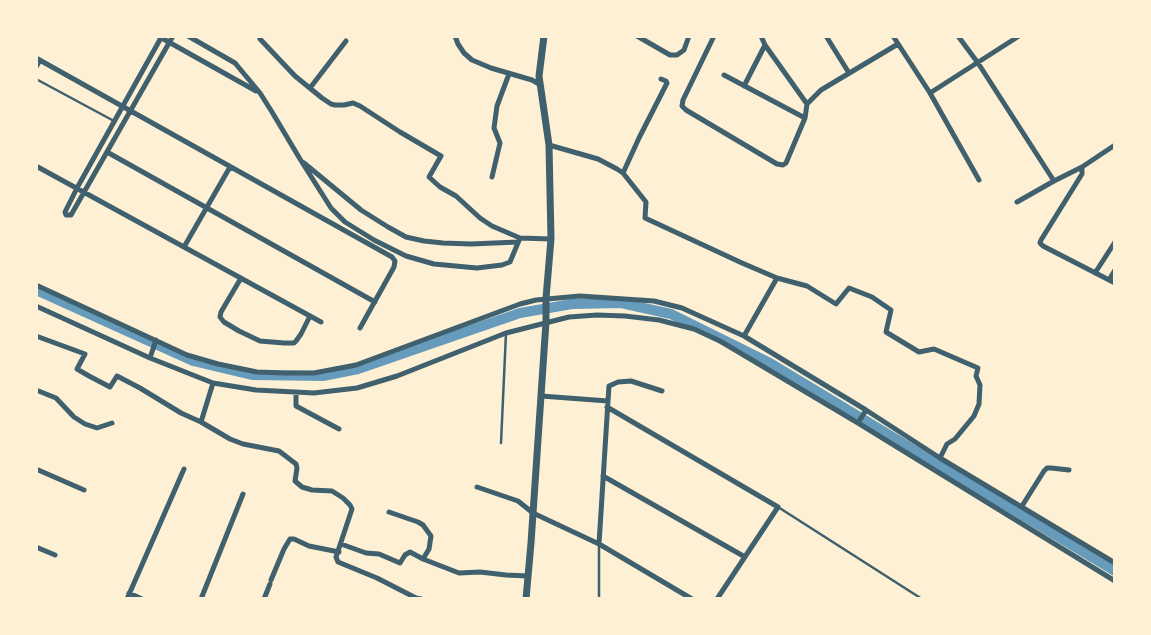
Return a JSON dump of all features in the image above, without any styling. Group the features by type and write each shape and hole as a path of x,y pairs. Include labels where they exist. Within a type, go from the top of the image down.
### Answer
{"street":[{"path":"173,36 170,43 71,215 66,215 65,212 77,188 160,37 170,43 260,93"},
{"path":"188,36 234,63 260,93 331,208 345,222 374,240 406,256 434,264 477,268 502,265 510,262 519,240"},
{"path":"259,36 295,76 331,104 344,105 353,103 360,106 441,156 430,177 440,187 456,196 480,218 519,240"},
{"path":"455,36 464,53 472,60 524,78 532,80 539,77"},
{"path":"526,599 551,239 549,145 539,77 544,36"},
{"path":"637,36 670,55 677,55 684,50 689,36"},
{"path":"714,36 683,100 682,106 782,165 786,163 805,118 807,104 821,90 898,44"},
{"path":"760,36 807,104"},
{"path":"826,36 849,74"},
{"path":"893,36 930,92 979,180"},
{"path":"958,36 978,63 1054,181"},
{"path":"930,92 1019,36"},
{"path":"310,88 346,41"},
{"path":"744,86 765,45"},
{"path":"36,67 38,59 392,257 395,261 394,267 360,328"},
{"path":"492,177 500,143 494,128 497,106 509,74"},
{"path":"524,78 535,75 539,77"},
{"path":"724,75 805,118"},
{"path":"623,173 667,82 661,79"},
{"path":"549,145 598,159 618,169 646,202 645,218 777,278 807,286 836,304 849,288 872,297 891,310 886,332 919,352 934,349 978,368 976,376 980,386 979,404 974,416 955,439 947,444 940,458"},
{"path":"1017,202 1082,167 1115,145"},
{"path":"107,152 375,302"},
{"path":"300,159 361,210 406,237 424,242 471,244 551,239"},
{"path":"36,166 321,322"},
{"path":"184,247 230,167"},
{"path":"1082,167 1082,174 1040,243 1115,284"},
{"path":"1095,273 1115,242"},
{"path":"1109,280 1115,270"},
{"path":"241,278 220,317 224,322 239,331 260,341 284,344 294,343 310,316"},
{"path":"744,336 777,278"},
{"path":"36,285 188,354 218,364 257,372 285,373 314,373 356,365 520,304 580,296 654,301 682,308 744,336 940,458 1115,563"},
{"path":"36,306 213,383 256,390 314,393 356,388 396,376 506,333 546,320 597,315 659,320 694,330 720,341 859,421 1115,581"},
{"path":"36,336 85,354 77,369 110,386 117,376 230,440 279,451 296,464 295,481 302,487 312,490 332,491 350,505 352,509 336,558 338,562 421,599"},
{"path":"150,357 156,341"},
{"path":"600,544 609,386 618,382 631,381 662,391"},
{"path":"201,422 213,383"},
{"path":"36,390 56,398 74,417 85,424 97,428 112,423"},
{"path":"296,392 296,406 339,429"},
{"path":"541,396 607,404 778,507 718,599"},
{"path":"859,421 865,412"},
{"path":"1022,506 1047,468 1069,470"},
{"path":"36,469 84,490"},
{"path":"142,599 128,596 184,469"},
{"path":"603,476 745,557"},
{"path":"477,487 518,501 533,513 600,544 692,599"},
{"path":"201,599 243,494"},
{"path":"389,512 423,525 431,536 429,549 423,559"},
{"path":"264,599 284,548 290,539 308,546 339,552"},
{"path":"341,544 366,553 379,554 400,562 410,552 459,574 480,572 528,576"},
{"path":"36,547 55,555"}],"lane":[{"path":"36,79 114,122"},
{"path":"501,443 506,333"},
{"path":"778,507 922,599"},
{"path":"598,599 600,544"}],"waterway":[{"path":"36,290 193,361 252,375 323,376 358,369 520,313 572,304 621,303 671,314 770,363 1115,571"}]}
